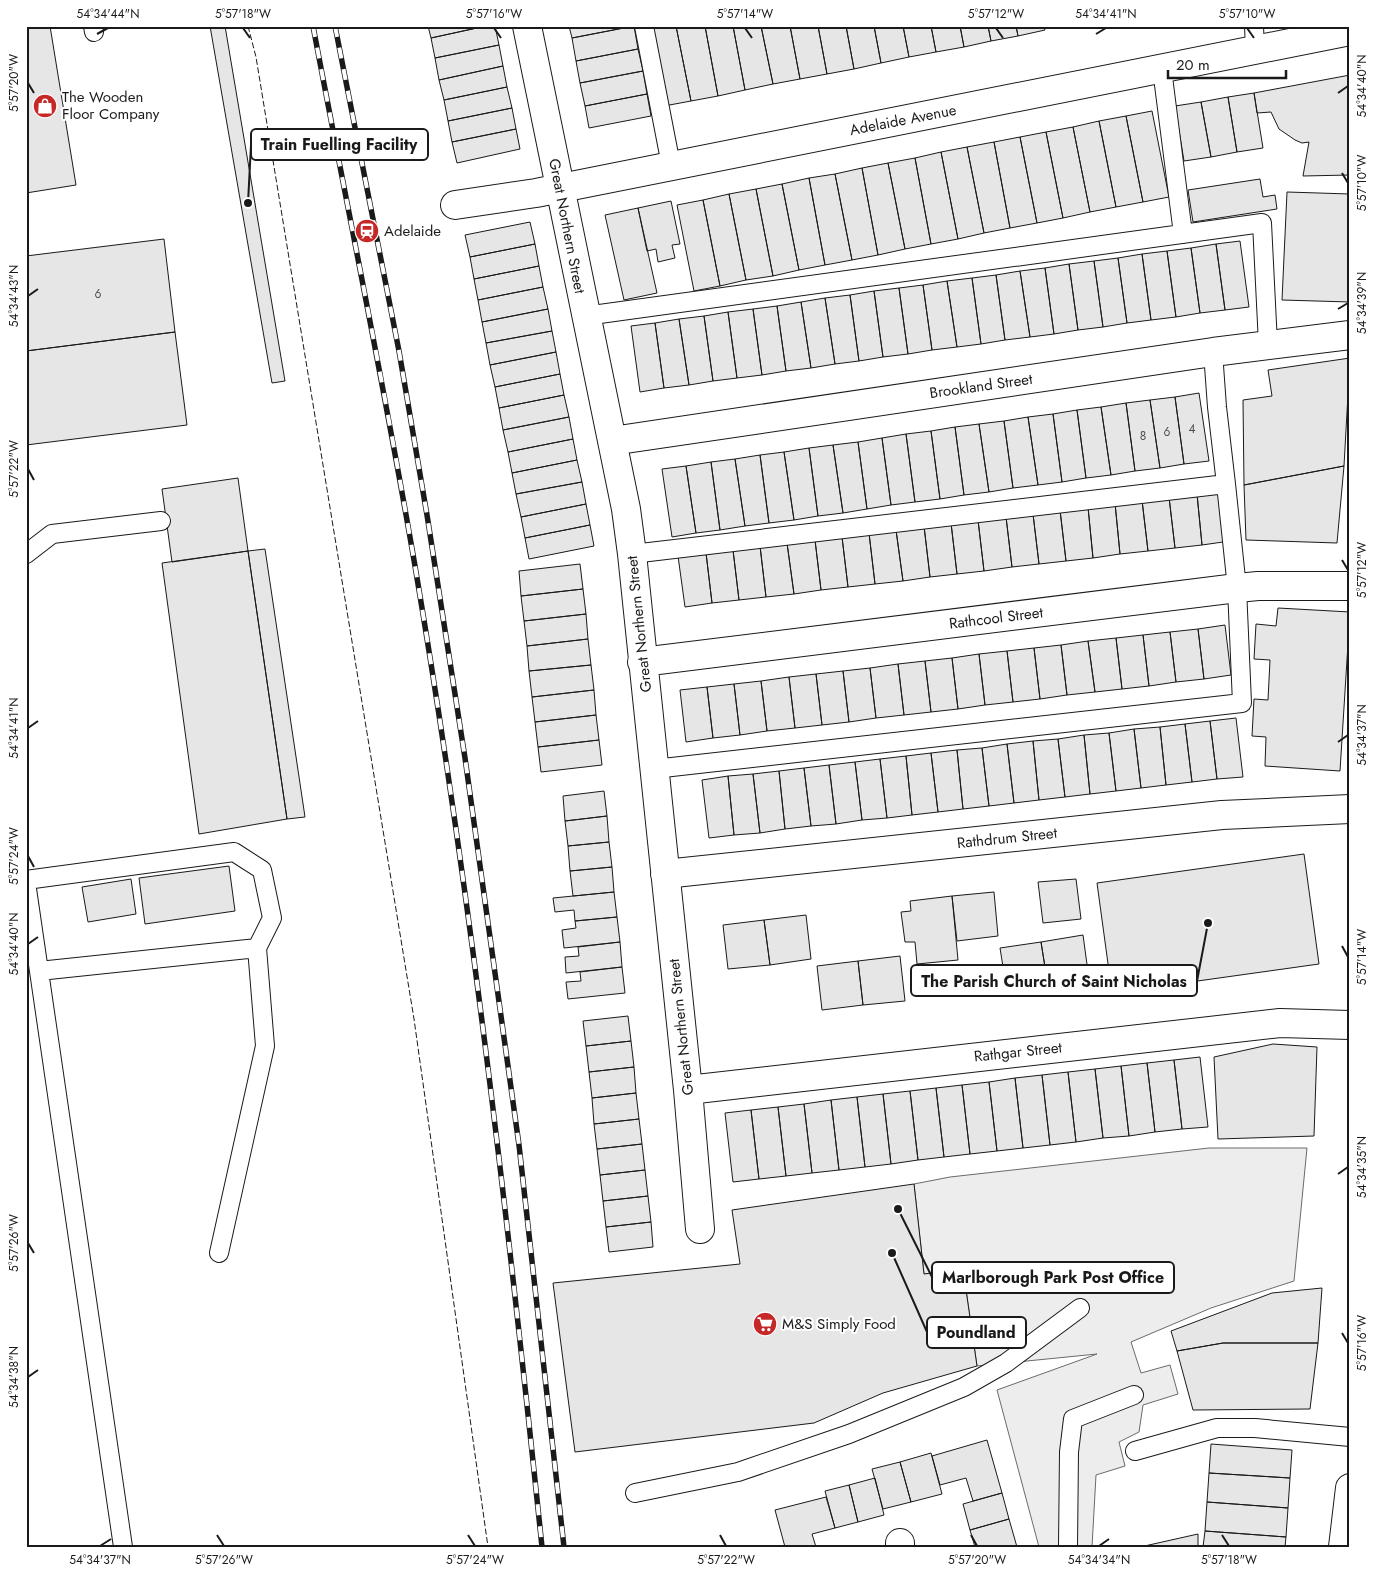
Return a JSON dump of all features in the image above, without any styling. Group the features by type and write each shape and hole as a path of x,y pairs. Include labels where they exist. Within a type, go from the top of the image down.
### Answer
{"street":[{"name":"Great Northern Street","path":"527,26 626,509 688,1090 700,1229"},
{"name":"Adelaide Avenue","path":"455,205 536,193 1162,69 1255,38 1350,31"},
{"name":"Brookland Street","path":"612,441 1268,344 1350,335"},
{"name":"Rathcool Street","path":"642,662 1237,588 1258,586 1350,586"},
{"name":"Rathdrum Street","path":"665,874 1222,815 1350,809"},
{"name":"Rathgar Street","path":"688,1090 1280,1022 1350,1025"},
{"path":"1343,1547 1350,1488"}],"lane":[{"path":"644,26 671,165"},
{"path":"1162,69 1183,234"},
{"path":"586,316 1262,223 1268,344"},
{"path":"654,769 1242,703 1237,588 1217,407 1213,352"},
{"path":"632,554 1226,484"},
{"path":"26,554 52,534 161,521"},
{"path":"123,1547 26,881 234,852 262,870 272,918 257,948 265,1046 220,1253"},
{"path":"39,971 257,948"},
{"path":"635,1493 738,1472 849,1434 964,1387 1006,1363 1080,1308"},
{"path":"1068,1547 1069,1452 1072,1419 1134,1395"},
{"path":"1135,1451 1217,1428 1255,1428 1350,1437"}],"shaded area":[{"path":"1209,1148 1307,1148 1294,1281 1211,1308 1131,1342 1141,1373 1170,1365 1178,1394 1143,1405 1139,1432 1119,1442 1125,1466 1096,1475 1092,1547 1039,1547 997,1390 1097,1354 977,1366 963,1269 924,1274 914,1184 950,1177"}],"building":[{"name":"The Wooden Floor Company","path":"26,26 50,26 76,185 26,193"},
{"path":"210,26 225,26 285,381 272,383"},
{"path":"428,26 486,26 431,38"},
{"path":"486,26 495,26 499,45 435,58 431,38"},
{"path":"569,26 634,26 572,38"},
{"path":"634,26 638,49 576,61 572,38"},
{"path":"648,26 676,26 691,101 664,106"},
{"path":"676,26 705,26 718,96 691,101"},
{"path":"705,26 733,26 745,90 718,96"},
{"path":"733,26 761,26 773,84 745,90"},
{"path":"761,26 790,26 800,79 773,84"},
{"path":"790,26 818,26 827,74 800,79"},
{"path":"818,26 846,26 854,69 827,74"},
{"path":"846,26 874,26 881,63 854,69"},
{"path":"874,26 903,26 909,57 881,63"},
{"path":"903,26 931,26 936,52 909,57"},
{"path":"931,26 960,26 964,47 936,52"},
{"path":"960,26 988,26 991,41 964,47"},
{"path":"988,26 1016,26 1018,36 991,41"},
{"path":"1016,26 1044,26 1045,30 1018,36"},
{"path":"499,45 503,66 439,80 435,58"},
{"path":"638,49 643,71 580,83 576,61"},
{"path":"503,66 507,87 444,100 439,80"},
{"path":"643,71 647,94 585,106 580,83"},
{"path":"1350,75 1350,175 1303,176 1309,142 1302,143 1295,140 1279,129 1271,112 1257,113 1254,93"},
{"path":"507,87 512,108 448,121 444,100"},
{"path":"1254,93 1263,148 1237,152 1228,97"},
{"path":"647,94 651,116 589,128 585,106"},
{"path":"1228,97 1237,152 1211,157 1201,102"},
{"path":"1201,102 1211,157 1184,161 1175,106"},
{"path":"512,108 516,129 452,142 448,121"},
{"path":"1152,111 1169,197 1143,202 1126,116"},
{"path":"1126,116 1143,202 1116,207 1099,121"},
{"path":"1099,121 1116,207 1090,212 1073,127"},
{"path":"1073,127 1090,212 1063,218 1046,132"},
{"path":"516,129 520,149 457,163 452,142"},
{"path":"1046,132 1063,218 1037,223 1020,137"},
{"path":"1020,137 1037,223 1010,228 994,142"},
{"path":"994,142 1010,228 984,233 967,147"},
{"path":"967,147 984,233 958,239 941,152"},
{"path":"941,152 958,239 931,244 915,158"},
{"path":"915,158 931,244 905,249 888,163"},
{"path":"888,163 905,249 878,255 862,168"},
{"path":"862,168 878,255 852,260 835,174"},
{"path":"835,174 852,260 825,265 809,178"},
{"path":"809,178 825,265 799,270 782,184"},
{"path":"1260,179 1263,197 1275,195 1277,209 1193,222 1188,190"},
{"path":"782,184 799,270 773,276 756,189"},
{"path":"756,189 773,276 746,280 729,194"},
{"path":"1287,192 1350,194 1350,302 1282,300"},
{"path":"729,194 746,280 720,286 703,200"},
{"path":"703,200 720,286 694,291 677,205"},
{"path":"671,201 680,244 672,245 675,258 658,262 656,249 647,251 638,208"},
{"path":"638,208 657,293 624,300 605,215"},
{"path":"530,222 535,244 470,257 465,235"},
{"path":"164,239 175,332 26,351 26,256"},
{"path":"1240,241 1249,307 1225,310 1216,244"},
{"path":"535,244 539,266 474,279 470,257"},
{"path":"1216,244 1225,310 1200,313 1191,248"},
{"path":"1191,248 1200,313 1176,317 1167,251"},
{"path":"1167,251 1176,317 1151,320 1142,254"},
{"path":"1142,254 1151,320 1127,323 1118,258"},
{"path":"1118,258 1127,323 1103,327 1094,261"},
{"path":"1094,261 1103,327 1078,330 1069,264"},
{"path":"1069,264 1078,330 1054,334 1045,268"},
{"path":"539,266 543,287 478,300 474,279"},
{"path":"1045,268 1054,334 1030,337 1020,271"},
{"path":"1020,271 1030,337 1005,340 996,275"},
{"path":"996,275 1005,340 981,344 972,278"},
{"path":"972,278 981,344 957,347 947,281"},
{"path":"947,281 957,347 932,350 923,285"},
{"path":"923,285 932,350 908,354 899,288"},
{"path":"543,287 548,309 482,322 478,300"},
{"path":"899,288 908,354 883,357 874,291"},
{"path":"874,291 883,357 859,361 850,295"},
{"path":"850,295 859,361 835,364 825,298"},
{"path":"825,298 835,364 811,368 801,302"},
{"path":"801,302 811,368 786,371 777,306"},
{"path":"777,306 786,371 762,375 753,309"},
{"path":"548,309 552,331 486,343 482,322"},
{"path":"753,309 762,375 737,378 728,312"},
{"path":"728,312 737,378 713,381 704,316"},
{"path":"704,316 713,381 689,385 679,319"},
{"path":"679,319 689,385 664,388 655,323"},
{"path":"655,323 664,388 640,392 631,326"},
{"path":"552,331 556,352 490,365 486,343"},
{"path":"175,332 187,425 26,445 26,351"},
{"path":"556,352 560,374 495,387 490,365"},
{"path":"1350,358 1344,466 1244,485 1243,400 1272,396 1268,370"},
{"path":"560,374 564,395 499,408 495,387"},
{"path":"1199,393 1209,461 1184,464 1175,397"},
{"path":"564,395 569,417 503,430 499,408"},
{"path":"1175,397 1184,464 1160,468 1150,400"},
{"path":"1150,400 1160,468 1135,471 1126,403"},
{"path":"1126,403 1135,471 1111,475 1101,407"},
{"path":"1101,407 1111,475 1086,478 1077,410"},
{"path":"1077,410 1086,478 1062,482 1053,414"},
{"path":"1053,414 1062,482 1038,485 1028,417"},
{"path":"569,417 573,439 508,452 503,430"},
{"path":"1028,417 1038,485 1013,488 1004,421"},
{"path":"1004,421 1013,488 989,492 979,424"},
{"path":"979,424 989,492 964,495 955,427"},
{"path":"955,427 964,495 940,499 931,431"},
{"path":"931,431 940,499 915,502 906,434"},
{"path":"906,434 915,502 891,505 882,438"},
{"path":"882,438 891,505 867,509 858,442"},
{"path":"573,439 577,460 512,473 508,452"},
{"path":"858,442 867,509 843,513 833,445"},
{"path":"833,445 843,513 818,516 809,448"},
{"path":"809,448 818,516 794,520 784,452"},
{"path":"784,452 794,520 769,523 760,455"},
{"path":"760,455 769,523 745,526 735,459"},
{"path":"735,459 745,526 720,530 711,462"},
{"path":"577,460 582,482 516,494 512,473"},
{"path":"711,462 720,530 696,533 686,466"},
{"path":"686,466 696,533 672,537 662,469"},
{"path":"1344,466 1337,543 1246,540 1244,485"},
{"path":"238,478 248,551 172,562 162,489"},
{"path":"582,482 586,504 521,517 516,494"},
{"path":"1224,490 1230,541 1202,545 1197,494"},
{"path":"1197,494 1202,545 1175,548 1169,497"},
{"path":"1169,497 1175,548 1148,551 1142,500"},
{"path":"1142,500 1148,551 1120,554 1115,503"},
{"path":"1115,503 1120,554 1093,558 1088,507"},
{"path":"586,504 590,525 525,538 521,517"},
{"path":"1088,507 1093,558 1066,561 1060,510"},
{"path":"1060,510 1066,561 1039,564 1033,514"},
{"path":"1033,514 1039,564 1012,567 1006,517"},
{"path":"1006,517 1012,567 984,571 978,520"},
{"path":"978,520 984,571 957,574 951,523"},
{"path":"951,523 957,574 930,577 924,526"},
{"path":"590,525 594,546 529,559 525,538"},
{"path":"924,526 930,577 903,581 896,530"},
{"path":"896,530 903,581 875,584 869,533"},
{"path":"869,533 875,584 848,587 842,537"},
{"path":"842,537 848,587 821,590 815,540"},
{"path":"815,540 821,590 794,594 787,543"},
{"path":"787,543 794,594 766,597 760,546"},
{"path":"760,546 766,597 739,600 733,550"},
{"path":"265,549 305,817 287,819 248,551"},
{"path":"733,550 739,600 712,603 706,553"},
{"path":"248,551 287,819 199,834 162,563"},
{"path":"706,553 712,603 685,607 678,556"},
{"path":"580,564 583,589 521,596 519,571"},
{"path":"583,589 586,614 524,621 521,596"},
{"path":"1278,608 1350,612 1340,771 1265,766 1266,737 1252,736 1254,699 1268,700 1270,660 1254,659 1256,624 1276,626"},
{"path":"586,614 588,639 527,646 524,621"},
{"path":"1225,625 1231,675 1204,679 1198,629"},
{"path":"1198,629 1204,679 1176,682 1170,632"},
{"path":"1170,632 1176,682 1149,686 1143,635"},
{"path":"1143,635 1149,686 1122,689 1116,638"},
{"path":"1116,638 1122,689 1095,692 1088,641"},
{"path":"588,639 591,665 529,671 527,646"},
{"path":"1088,641 1095,692 1067,695 1061,645"},
{"path":"1061,645 1067,695 1040,699 1034,648"},
{"path":"1034,648 1040,699 1013,702 1007,651"},
{"path":"1007,651 1013,702 985,705 979,654"},
{"path":"979,654 985,705 958,709 952,658"},
{"path":"952,658 958,709 931,712 925,661"},
{"path":"925,661 931,712 904,715 898,664"},
{"path":"898,664 904,715 876,718 870,668"},
{"path":"591,665 594,690 532,697 529,671"},
{"path":"870,668 876,718 849,722 843,671"},
{"path":"843,671 849,722 822,725 816,674"},
{"path":"816,674 822,725 795,728 789,677"},
{"path":"789,677 795,728 767,731 761,681"},
{"path":"761,681 767,731 740,735 734,684"},
{"path":"734,684 740,735 713,738 707,687"},
{"path":"707,687 713,738 686,742 680,690"},
{"path":"594,690 596,715 535,722 532,697"},
{"path":"596,715 599,740 538,747 535,722"},
{"path":"1236,718 1243,777 1217,779 1210,721"},
{"path":"1210,721 1217,779 1192,782 1185,724"},
{"path":"1185,724 1192,782 1166,785 1160,727"},
{"path":"1160,727 1166,785 1141,788 1134,729"},
{"path":"1134,729 1141,788 1116,791 1109,733"},
{"path":"1109,733 1116,791 1090,794 1084,735"},
{"path":"1084,735 1090,794 1065,797 1058,739"},
{"path":"1058,739 1065,797 1039,800 1033,741"},
{"path":"599,740 602,765 541,772 538,747"},
{"path":"1033,741 1039,800 1014,803 1007,744"},
{"path":"1007,744 1014,803 989,806 982,748"},
{"path":"982,748 989,806 963,809 957,750"},
{"path":"957,750 963,809 938,812 931,753"},
{"path":"931,753 938,812 912,815 906,756"},
{"path":"906,756 912,815 887,818 880,759"},
{"path":"880,759 887,818 862,820 855,762"},
{"path":"855,762 862,820 836,824 829,765"},
{"path":"829,765 836,824 811,826 804,768"},
{"path":"804,768 811,826 785,829 779,771"},
{"path":"779,771 785,829 760,833 753,774"},
{"path":"753,774 760,833 734,835 728,776"},
{"path":"728,776 734,835 709,838 702,780"},
{"path":"604,791 607,816 565,821 563,796"},
{"path":"607,816 609,842 568,846 565,821"},
{"path":"609,842 612,867 570,871 568,846"},
{"path":"1304,854 1319,964 1112,993 1097,883"},
{"path":"229,866 235,911 145,924 139,878"},
{"path":"612,867 614,892 573,896 570,871"},
{"path":"131,879 136,914 88,922 82,887"},
{"path":"1076,879 1081,919 1043,923 1038,882"},
{"path":"614,892 617,917 575,921 574,910 555,912 553,898"},
{"path":"994,892 998,936 957,941 952,896"},
{"path":"952,896 958,960 917,964 915,942 905,942 901,912 911,911 910,901"},
{"path":"806,915 811,959 770,965 764,920"},
{"path":"617,917 620,942 564,948 562,930 576,928 575,921"},
{"path":"764,920 770,965 728,969 723,925"},
{"path":"1083,935 1089,979 1048,986 1041,942"},
{"path":"620,942 622,967 566,973 565,957 579,956 578,947"},
{"path":"1041,942 1048,986 1007,992 1000,948"},
{"path":"900,956 905,1001 863,1005 858,961"},
{"path":"858,961 863,1005 822,1010 817,966"},
{"path":"622,967 625,993 568,999 566,982 581,981 580,972"},
{"path":"628,1016 631,1041 586,1046 583,1021"},
{"path":"631,1041 634,1067 589,1072 586,1046"},
{"path":"1273,1044 1317,1047 1314,1136 1218,1139 1214,1057"},
{"path":"1200,1057 1208,1127 1182,1129 1174,1060"},
{"path":"1174,1060 1182,1129 1155,1132 1147,1063"},
{"path":"1147,1063 1155,1132 1129,1136 1121,1066"},
{"path":"1121,1066 1129,1136 1103,1138 1095,1069"},
{"path":"634,1067 636,1093 592,1098 589,1072"},
{"path":"1095,1069 1103,1138 1076,1142 1068,1072"},
{"path":"1068,1072 1076,1142 1050,1145 1042,1075"},
{"path":"1042,1075 1050,1145 1023,1148 1015,1078"},
{"path":"1015,1078 1023,1148 997,1151 989,1082"},
{"path":"989,1082 997,1151 970,1154 962,1085"},
{"path":"962,1085 970,1154 944,1157 936,1088"},
{"path":"936,1088 944,1157 918,1160 910,1091"},
{"path":"910,1091 918,1160 891,1164 883,1094"},
{"path":"636,1093 639,1119 594,1124 592,1098"},
{"path":"883,1094 891,1164 865,1167 857,1097"},
{"path":"857,1097 865,1167 839,1170 831,1100"},
{"path":"831,1100 839,1170 812,1173 804,1104"},
{"path":"804,1104 812,1173 786,1176 778,1107"},
{"path":"778,1107 786,1176 759,1179 751,1110"},
{"path":"751,1110 759,1179 733,1182 725,1113"},
{"path":"639,1119 642,1144 597,1149 594,1124"},
{"path":"642,1144 645,1170 600,1175 597,1149"},
{"path":"645,1170 648,1196 603,1201 600,1175"},
{"name":"M&S Simply Food","path":"914,1184 924,1274 963,1269 977,1366 883,1393 814,1423 575,1452 553,1283 740,1264 732,1210"},
{"path":"648,1196 651,1222 606,1227 603,1201"},
{"path":"651,1222 653,1247 609,1252 606,1227"},
{"path":"1322,1288 1318,1343 1223,1343 1177,1351 1171,1331 1272,1293"},
{"path":"1223,1343 1318,1343 1310,1409 1193,1410 1177,1351"},
{"path":"987,1440 1002,1493 973,1501 966,1478 940,1485 932,1456"},
{"path":"1211,1444 1292,1450 1290,1478 1209,1473"},
{"path":"931,1453 942,1494 911,1502 900,1462"},
{"path":"900,1462 911,1502 883,1509 872,1469"},
{"path":"1209,1473 1290,1478 1288,1508 1207,1502"},
{"path":"875,1478 884,1515 858,1522 849,1485"},
{"path":"849,1485 858,1522 835,1528 825,1491"},
{"path":"1002,1493 1009,1519 970,1530 963,1504"},
{"path":"826,1497 835,1528 812,1534 816,1547 785,1547 775,1510"},
{"path":"1207,1502 1288,1508 1286,1537 1205,1531"},
{"path":"1009,1519 1017,1547 975,1547 970,1530"},
{"path":"1205,1531 1286,1537 1285,1547 1203,1547"},
{"path":"1198,1534 1198,1547 1140,1547"}],"railway":[{"path":"313,26 403,498 435,688 486,1055 516,1301 542,1547"},
{"path":"335,26 399,351 465,758 519,1145 564,1547"}],"fence":[{"path":"248,26 256,57 414,1019 488,1547"}],"place":[{"name":"The Wooden Floor Company","path":"45,106"},
{"name":"Train Fuelling Facility","path":"248,203"},
{"name":"Adelaide","path":"367,231"},
{"name":"The Parish Church of Saint Nicholas","path":"1208,923"},
{"name":"Marlborough Park Post Office","path":"898,1209"},
{"name":"Poundland","path":"892,1253"},
{"name":"M&S Simply Food","path":"765,1324"}]}
